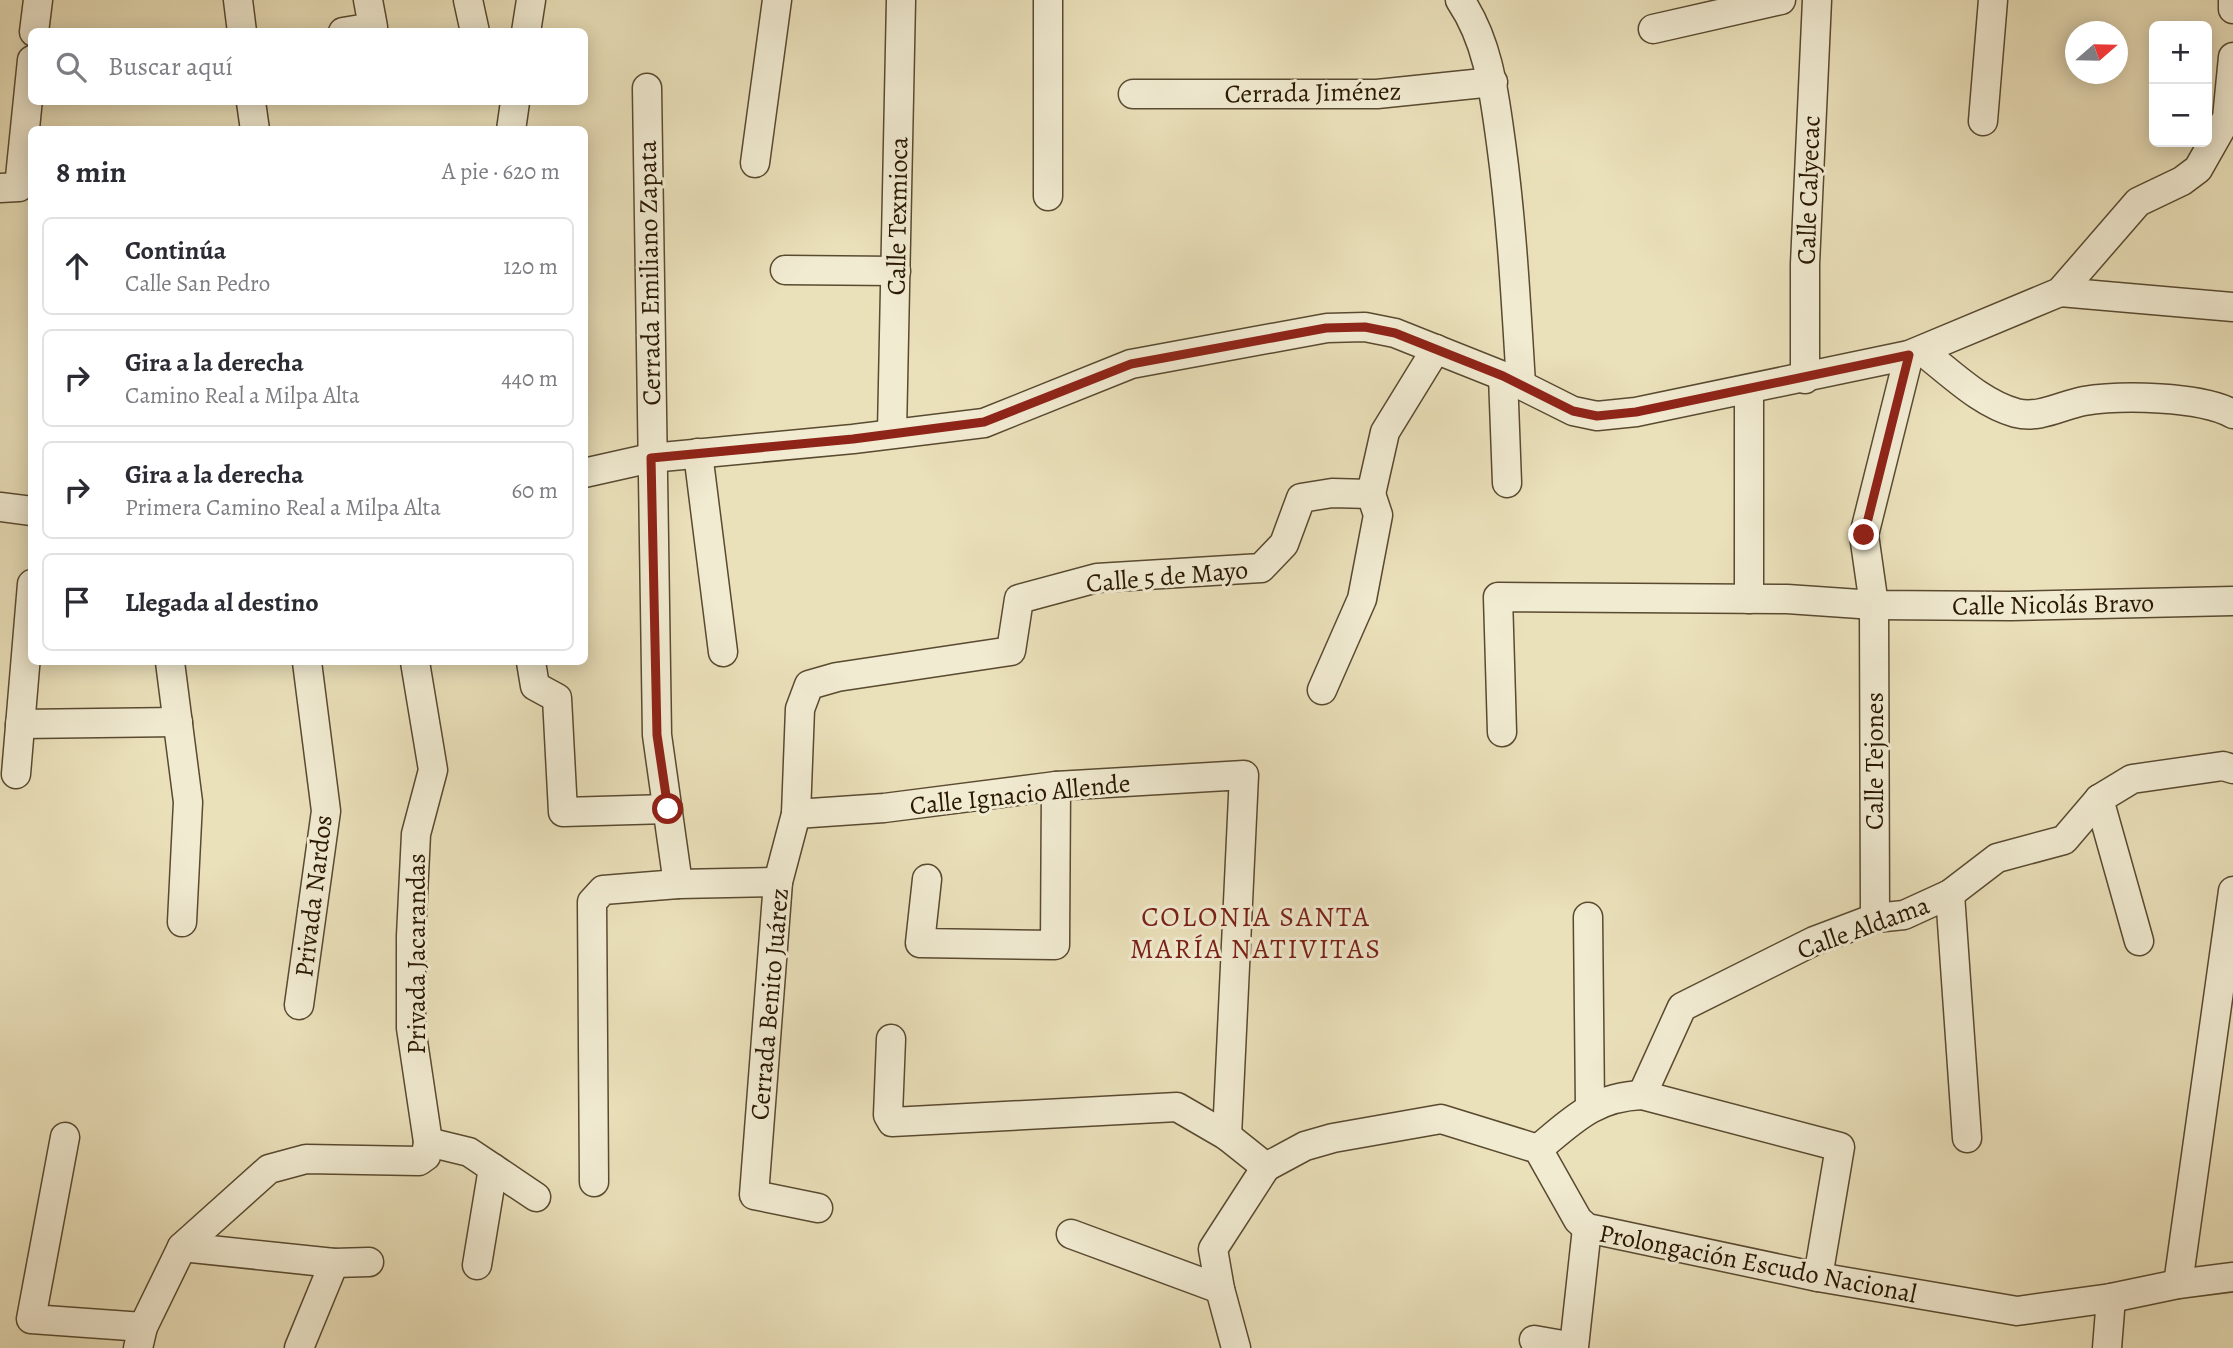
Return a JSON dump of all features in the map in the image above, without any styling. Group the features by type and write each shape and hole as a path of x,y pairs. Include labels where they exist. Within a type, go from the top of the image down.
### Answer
{"street":[{"path":"34,28 38,0"},
{"path":"238,0 242,28"},
{"path":"468,0 474,28"},
{"path":"527,28 531,0"},
{"path":"755,163 777,0"},
{"name":"Calle Texmioca","path":"892,432 901,0"},
{"path":"1048,0 1048,196"},
{"path":"1460,0 1476,23 1493,82 1508,195 1512,380 1507,483"},
{"path":"1653,29 1781,0"},
{"name":"Calle Calyecac","path":"1805,379 1805,264 1817,0"},
{"path":"1983,121 1993,0"},
{"path":"2233,0 2233,9"},
{"path":"350,28 371,13"},
{"path":"588,472 651,458 984,422 1131,364 1326,328 1365,327 1395,333 1512,380 1573,411 1597,416 1636,412 1805,379 1916,353 2060,292 2138,202 2182,181 2197,169 2230,118 2233,57"},
{"name":"Cerrada Jiménez","path":"1133,94 1377,94 1493,82"},
{"name":"Cerrada Emiliano Zapata","path":"647,88 657,735 678,884"},
{"path":"0,188 19,187 28,99"},
{"path":"251,105 254,126"},
{"path":"512,126 515,105"},
{"path":"785,270 896,271"},
{"path":"2060,292 2233,307"},
{"path":"1322,690 1362,599 1378,515 1371,494 1385,432 1436,349"},
{"path":"1916,353 1983,398 2018,413 2043,414 2084,401 2117,400 2197,401 2233,414"},
{"name":"Calle Tejones","path":"1875,918 1874,605 1864,535 1916,353"},
{"path":"1749,390 1749,600"},
{"path":"698,453 723,652"},
{"name":"Calle 5 de Mayo","path":"796,814 800,709 809,685 837,677 1011,651 1019,598 1097,578 1261,568 1284,544 1301,498 1332,494 1371,494"},
{"path":"0,507 28,510"},
{"name":"Calle Nicolás Bravo","path":"1502,733 1498,597 2011,606 2233,600"},
{"path":"16,774 28,631"},
{"path":"170,665 188,802 182,922"},
{"name":"Privada Nardos","path":"299,1005 326,811 307,665"},
{"name":"Privada Jacarandas","path":"416,665 433,770 416,834 411,936 411,1028 424,1152"},
{"path":"533,674 557,698 563,812 668,809"},
{"path":"20,724 178,722"},
{"name":"Calle Aldama","path":"1642,1095 1682,1007 1801,947 1875,918 1904,915 1950,894 1997,858 2064,840 2099,799 2132,779 2223,766 2233,769"},
{"name":"Calle Ignacio Allende","path":"796,814 884,808 1056,786 1244,775 1227,1136"},
{"path":"927,879 920,943 1055,945 1056,786"},
{"path":"2099,799 2139,941"},
{"name":"Cerrada Benito Juárez","path":"796,814 778,882 754,1195 818,1208"},
{"path":"594,1182 592,902 603,890 678,884 778,882"},
{"path":"2178,1284 2199,1116 2233,891"},
{"path":"1950,894 1967,1138"},
{"path":"1588,917 1590,1107"},
{"path":"891,1040 888,1115 892,1122 974,1120 1177,1107 1227,1136 1266,1167"},
{"path":"1236,1348 1213,1250 1266,1167 1306,1146 1333,1138 1441,1119 1538,1149 1590,1107 1618,1096 1642,1095 1840,1147 1818,1278"},
{"path":"65,1137 31,1319 141,1338 182,1247 269,1169 306,1159 469,1152 536,1197"},
{"name":"Prolongación Escudo Nacional","path":"1538,1149 1578,1220 1587,1228 1818,1278 2017,1311 2233,1277"},
{"path":"477,1265 493,1168"},
{"path":"1534,1340 1574,1347 1587,1228"},
{"path":"1071,1234 1220,1289"},
{"path":"182,1247 334,1263 369,1262"},
{"path":"299,1348 334,1263"},
{"path":"2108,1348 2111,1298"}],"district":[{"name":"COLONIA SANTA MARÍA NATIVITAS","path":"1256,932"}],"route":[{"path":"668,809 657,735 651,458 853,439 984,422 1131,364 1177,358 1326,328 1365,327 1395,333 1503,376 1573,411 1597,416 1636,412 1805,379 1909,355 1864,535"}]}
